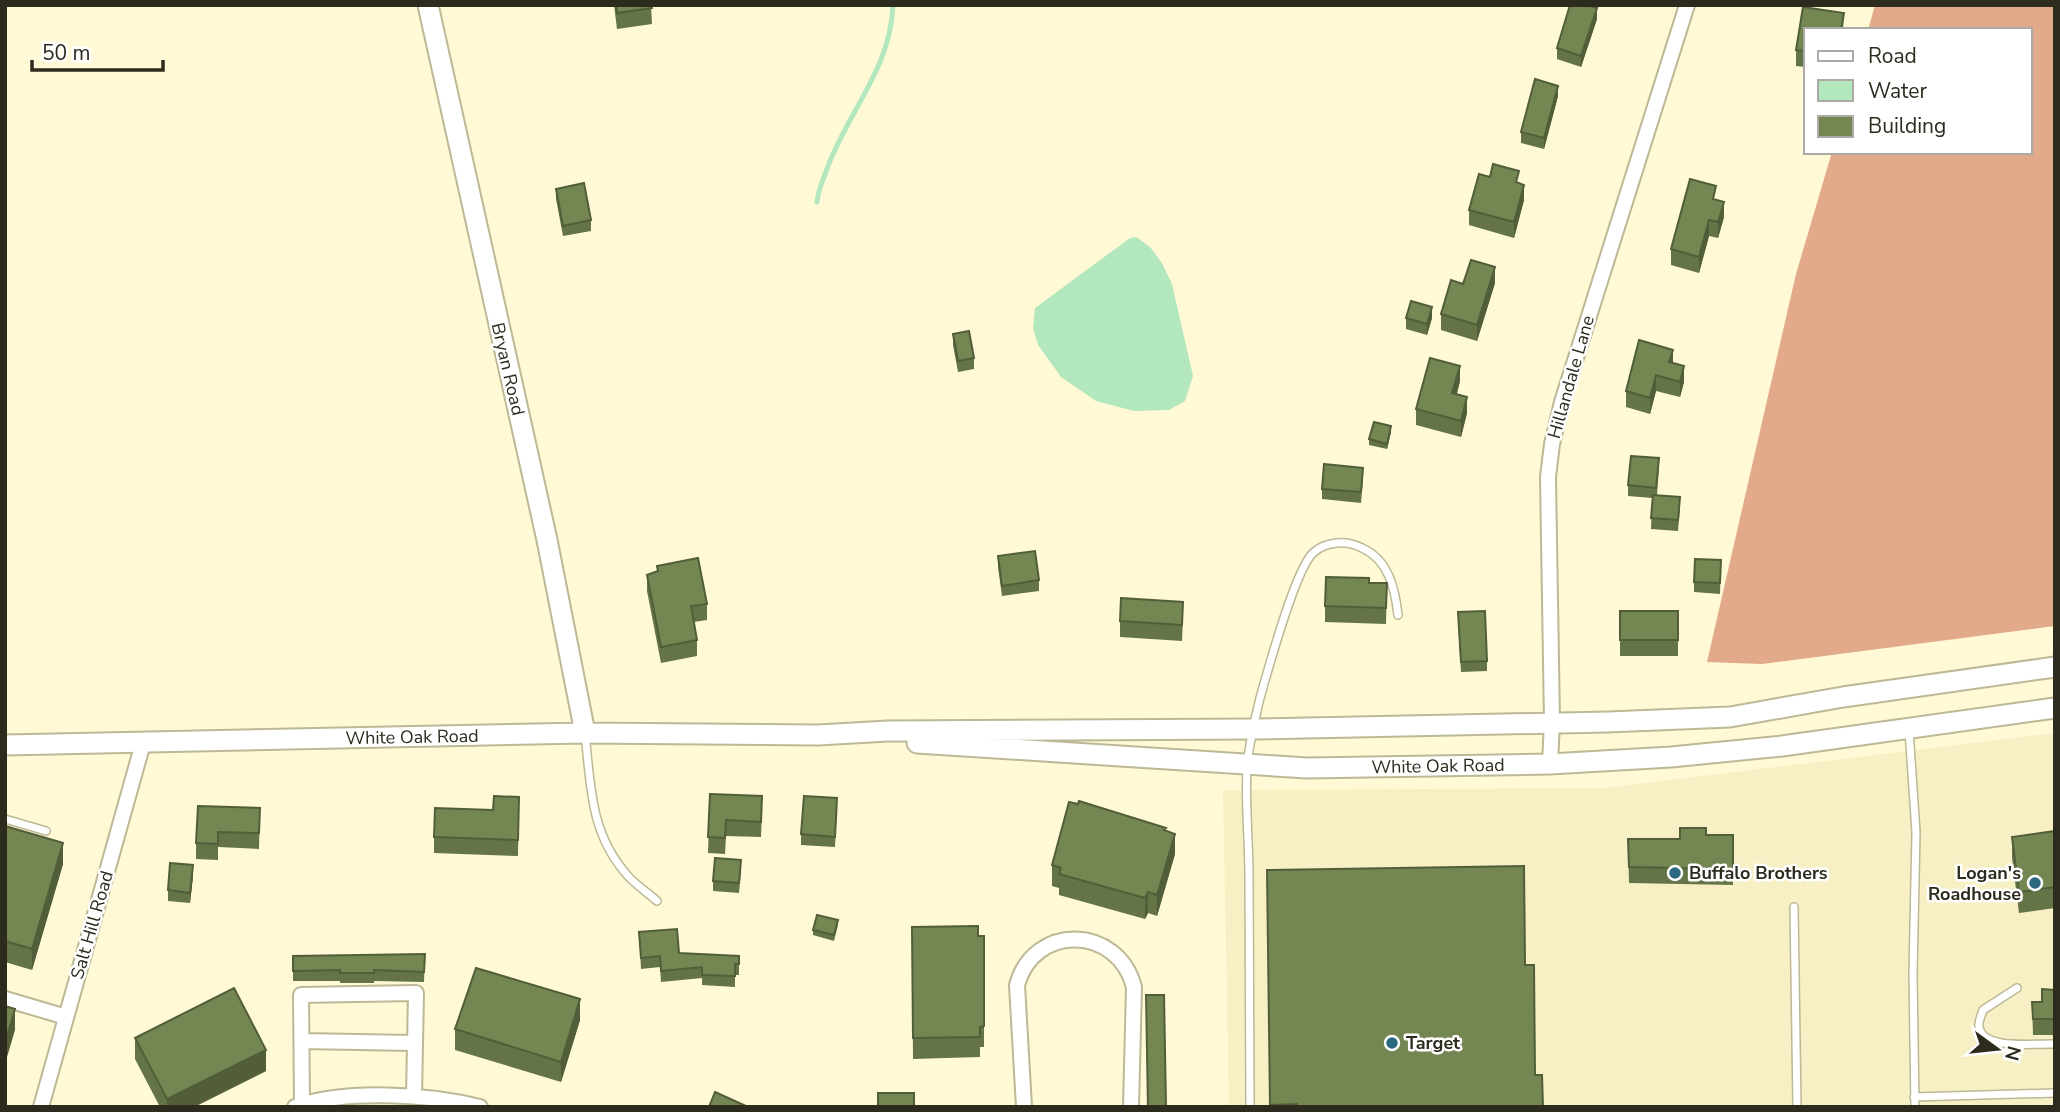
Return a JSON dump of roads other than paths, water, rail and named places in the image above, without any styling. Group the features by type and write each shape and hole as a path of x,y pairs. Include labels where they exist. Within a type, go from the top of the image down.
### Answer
{"street":[{"name":"Bryan Road","path":"428,5 547,540 585,733"},
{"name":"Hillandale Lane","path":"1550,764 1552,722 1548,477 1552,444 1562,402 1687,5"},
{"name":"White Oak Road","path":"818,735 888,731 1254,729 1730,717 1843,697 2055,667"},
{"name":"White Oak Road","path":"5,745 585,733 818,735 1307,768 1550,764 1671,757 1754,748 2055,708"},
{"name":"Salt Hill Road","path":"41,1107 144,743"},
{"path":"1024,1107 1017,985 1020,973 1039,952 1053,943 1074,938 1109,948 1130,973 1133,987 1131,1107"},
{"path":"414,1096 416,993 301,995 299,1105 334,1099 414,1096 480,1107"},
{"path":"5,999 66,1017"},
{"path":"302,1041 415,1043"}],"lane":[{"path":"1250,1107 1247,765 1260,699 1293,594 1312,554 1326,545 1339,542 1364,548 1384,568 1395,588 1398,615"},
{"path":"1909,727 1916,832 1913,974 1915,1107"},
{"path":"585,733 595,817 610,851 629,877 657,901"},
{"path":"5,819 46,831"},
{"path":"1794,907 1797,1107"},
{"path":"2017,988 1983,1010 1979,1026 1982,1036 1993,1043 2055,1044"},
{"path":"1914,1097 2055,1093"}],"water":[{"path":"1136,237 1150,247 1162,263 1172,284 1193,376 1185,401 1169,410 1134,411 1096,401 1061,377 1038,345 1033,328 1035,308 1130,238"}],"waterway":[{"path":"817,202 821,184 837,146 885,49 893,5"}],"place":[{"name":"Buffalo Brothers","path":"1675,873"},
{"name":"Logan's Roadhouse","path":"2035,883"},
{"name":"Target","path":"1392,1043"}]}
